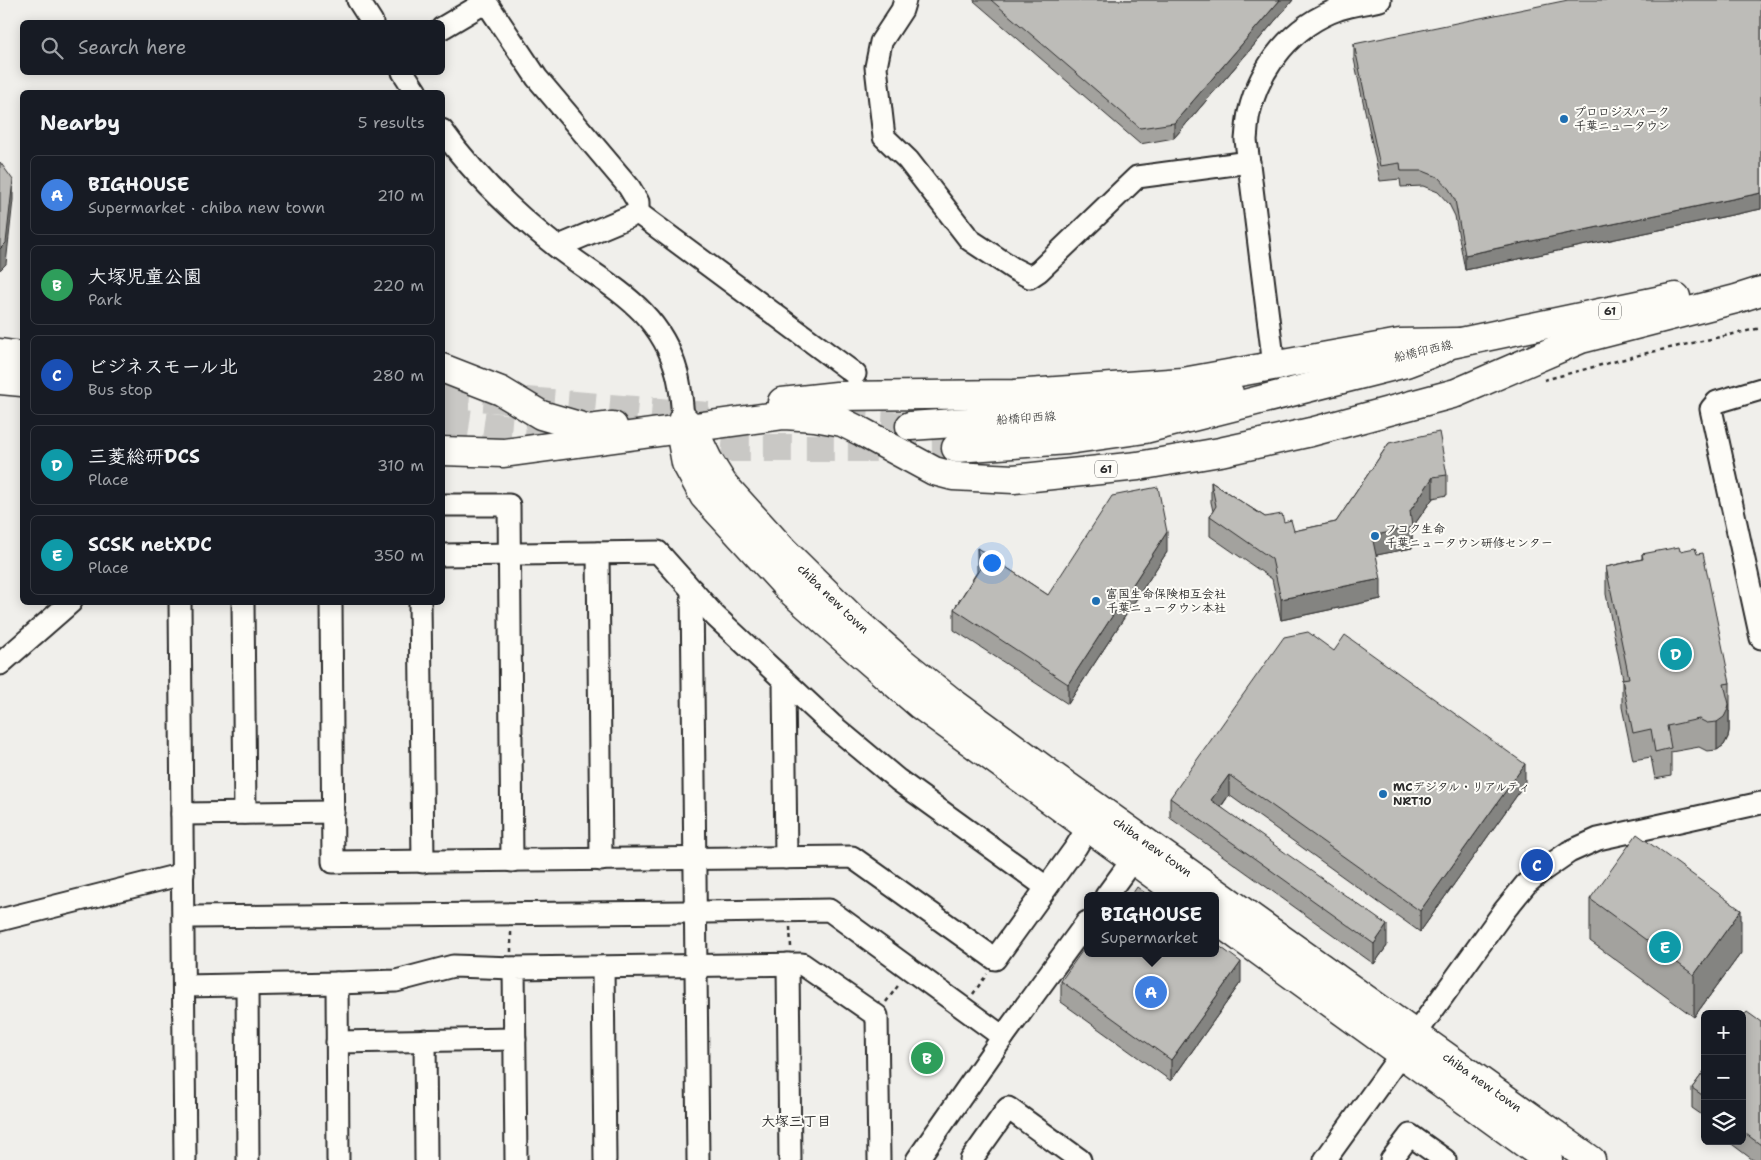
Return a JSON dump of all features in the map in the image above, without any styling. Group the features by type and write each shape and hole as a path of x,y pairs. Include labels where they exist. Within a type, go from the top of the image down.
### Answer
{"main road":[{"name":"61","path":"685,426 752,406 837,396 1014,394 1183,382 1400,343 1458,342 1761,280"},
{"name":"61","path":"445,451 504,453 685,426 784,415 815,417 842,422 934,471 954,476 1014,479 1138,466 1220,452 1311,432 1456,393 1581,339 1761,291"},
{"name":"船橋印西線","path":"910,426 1044,417 1161,405 1294,381 1458,342"},
{"name":"船橋印西線","path":"956,448 1059,441 1145,429 1406,364 1458,342"},
{"path":"0,344 20,345"},
{"path":"0,354 17,376"},
{"path":"445,369 502,391 541,415 589,428 685,426"},
{"name":"chiba new town","path":"685,426 723,484 783,550 853,620 1178,892"},
{"name":"chiba new town","path":"1097,824 1193,892"},
{"name":"chiba new town","path":"1219,910 1408,1044 1548,1160"},
{"name":"chiba new town","path":"1219,922 1591,1160"}],"street":[{"path":"358,0 371,20"},
{"path":"905,0 902,10 881,42 876,67 884,136 908,160 970,240 1014,270 1030,277 1039,271 1137,176 1249,162"},
{"path":"1274,366 1246,140 1249,114 1259,83 1278,51 1303,27 1338,10 1380,0"},
{"path":"445,26 486,1 537,78 629,187 638,202 638,213"},
{"path":"405,75 415,90"},
{"path":"445,134 476,171 514,210 558,247 633,301 647,316 671,354 678,374 685,426"},
{"path":"558,247 638,213"},
{"path":"638,213 855,374"},
{"path":"1761,389 1717,402 1711,408 1761,638"},
{"path":"445,505 509,504 512,861"},
{"path":"445,555 658,552 716,616 831,724 898,780 1046,887"},
{"path":"598,553 601,860"},
{"path":"692,590 698,1160"},
{"path":"0,664 68,605"},
{"path":"180,605 185,1160"},
{"path":"243,605 245,813"},
{"path":"331,605 333,862 852,857 995,959 1076,846 1097,824"},
{"path":"420,605 423,862"},
{"path":"784,681 786,858"},
{"path":"1325,1160 1504,911 1526,884 1569,852 1598,839 1761,803"},
{"path":"182,814 332,812"},
{"path":"1109,892 1125,870"},
{"path":"0,920 183,874"},
{"path":"191,917 828,910 1003,1036"},
{"path":"917,1160 1003,1036 1084,926"},
{"path":"789,964 790,1160"},
{"path":"184,986 396,981 454,966 514,968 802,964 877,1016 879,1160"},
{"path":"603,967 605,1160"},
{"path":"514,968 516,1160"},
{"path":"337,983 338,1160"},
{"path":"246,985 248,1160"},
{"path":"337,1042 515,1039"},
{"path":"425,1040 426,1160"},
{"path":"971,1160 1008,1108 1080,1160"},
{"path":"1391,1160 1410,1135 1445,1160"}],"path":[{"path":"1537,381 1646,352 1761,328"},
{"path":"789,964 790,910"},
{"path":"511,914 512,961 514,968"},
{"path":"963,1008 995,959"},
{"path":"877,1016 910,970"}],"building":[{"path":"991,0 1280,0 1174,123 1140,128"},
{"name":"プロロジスパーク 千葉ニュータウン","path":"1568,0 1761,0 1761,193 1465,255 1455,200 1449,189 1438,177 1423,171 1401,171 1400,163 1380,166 1354,44"},
{"path":"0,162 13,180 6,243 0,249"},
{"name":"フコク生命 千葉ニュータウン研修センター","path":"1439,432 1447,475 1433,477 1410,511 1412,527 1372,536 1381,579 1281,599 1272,559 1210,516 1216,506 1211,482 1265,517 1282,514 1284,522 1291,520 1294,531 1336,522 1389,443"},
{"name":"富国生命保険相互会社 千葉ニュータウン本社","path":"1158,487 1167,532 1068,684 954,609 981,567 977,548 1048,595 1112,496"},
{"path":"1679,547 1680,551 1695,548 1697,554 1703,553 1730,683 1724,684 1729,704 1724,717 1717,722 1707,723 1699,719 1667,726 1671,748 1655,752 1651,729 1633,733 1622,679 1629,678 1606,567 1643,559 1642,554"},
{"name":"MCデジタル・リアルティ NRT10","path":"1308,632 1334,651 1345,635 1525,764 1420,911 1229,775 1211,800 1387,925 1374,944 1170,798 1284,637"},
{"path":"1637,834 1741,910 1694,975 1590,899"},
{"path":"1137,887 1144,892 1134,892"},
{"path":"1219,946 1241,962 1171,1060 1061,981 1084,948 1084,957 1219,957"},
{"path":"1747,1012 1761,1022 1761,1145 1746,1134"},
{"path":"1701,1076 1701,1094 1692,1088"}],"tunnel":[{"path":"445,394 708,416"},
{"path":"445,420 503,428 587,435"},
{"path":"840,423 910,426"},
{"path":"680,444 729,448 956,448"}],"place":[{"name":"プロロジスパーク 千葉ニュータウン","path":"1564,119"},
{"name":"フコク生命 千葉ニュータウン研修センター","path":"1375,536"},
{"name":"富国生命保険相互会社 千葉ニュータウン本社","path":"1096,601"},
{"name":"三菱総研DCS","path":"1676,654"},
{"name":"MCデジタル・リアルティ NRT10","path":"1383,794"},
{"name":"ビジネスモール北","path":"1537,865"},
{"name":"SCSK netXDC","path":"1665,947"},
{"name":"BIGHOUSE","path":"1151,992"},
{"name":"大塚児童公園","path":"927,1058"}],"district":[{"name":"大塚三丁目","path":"796,1121"}]}
